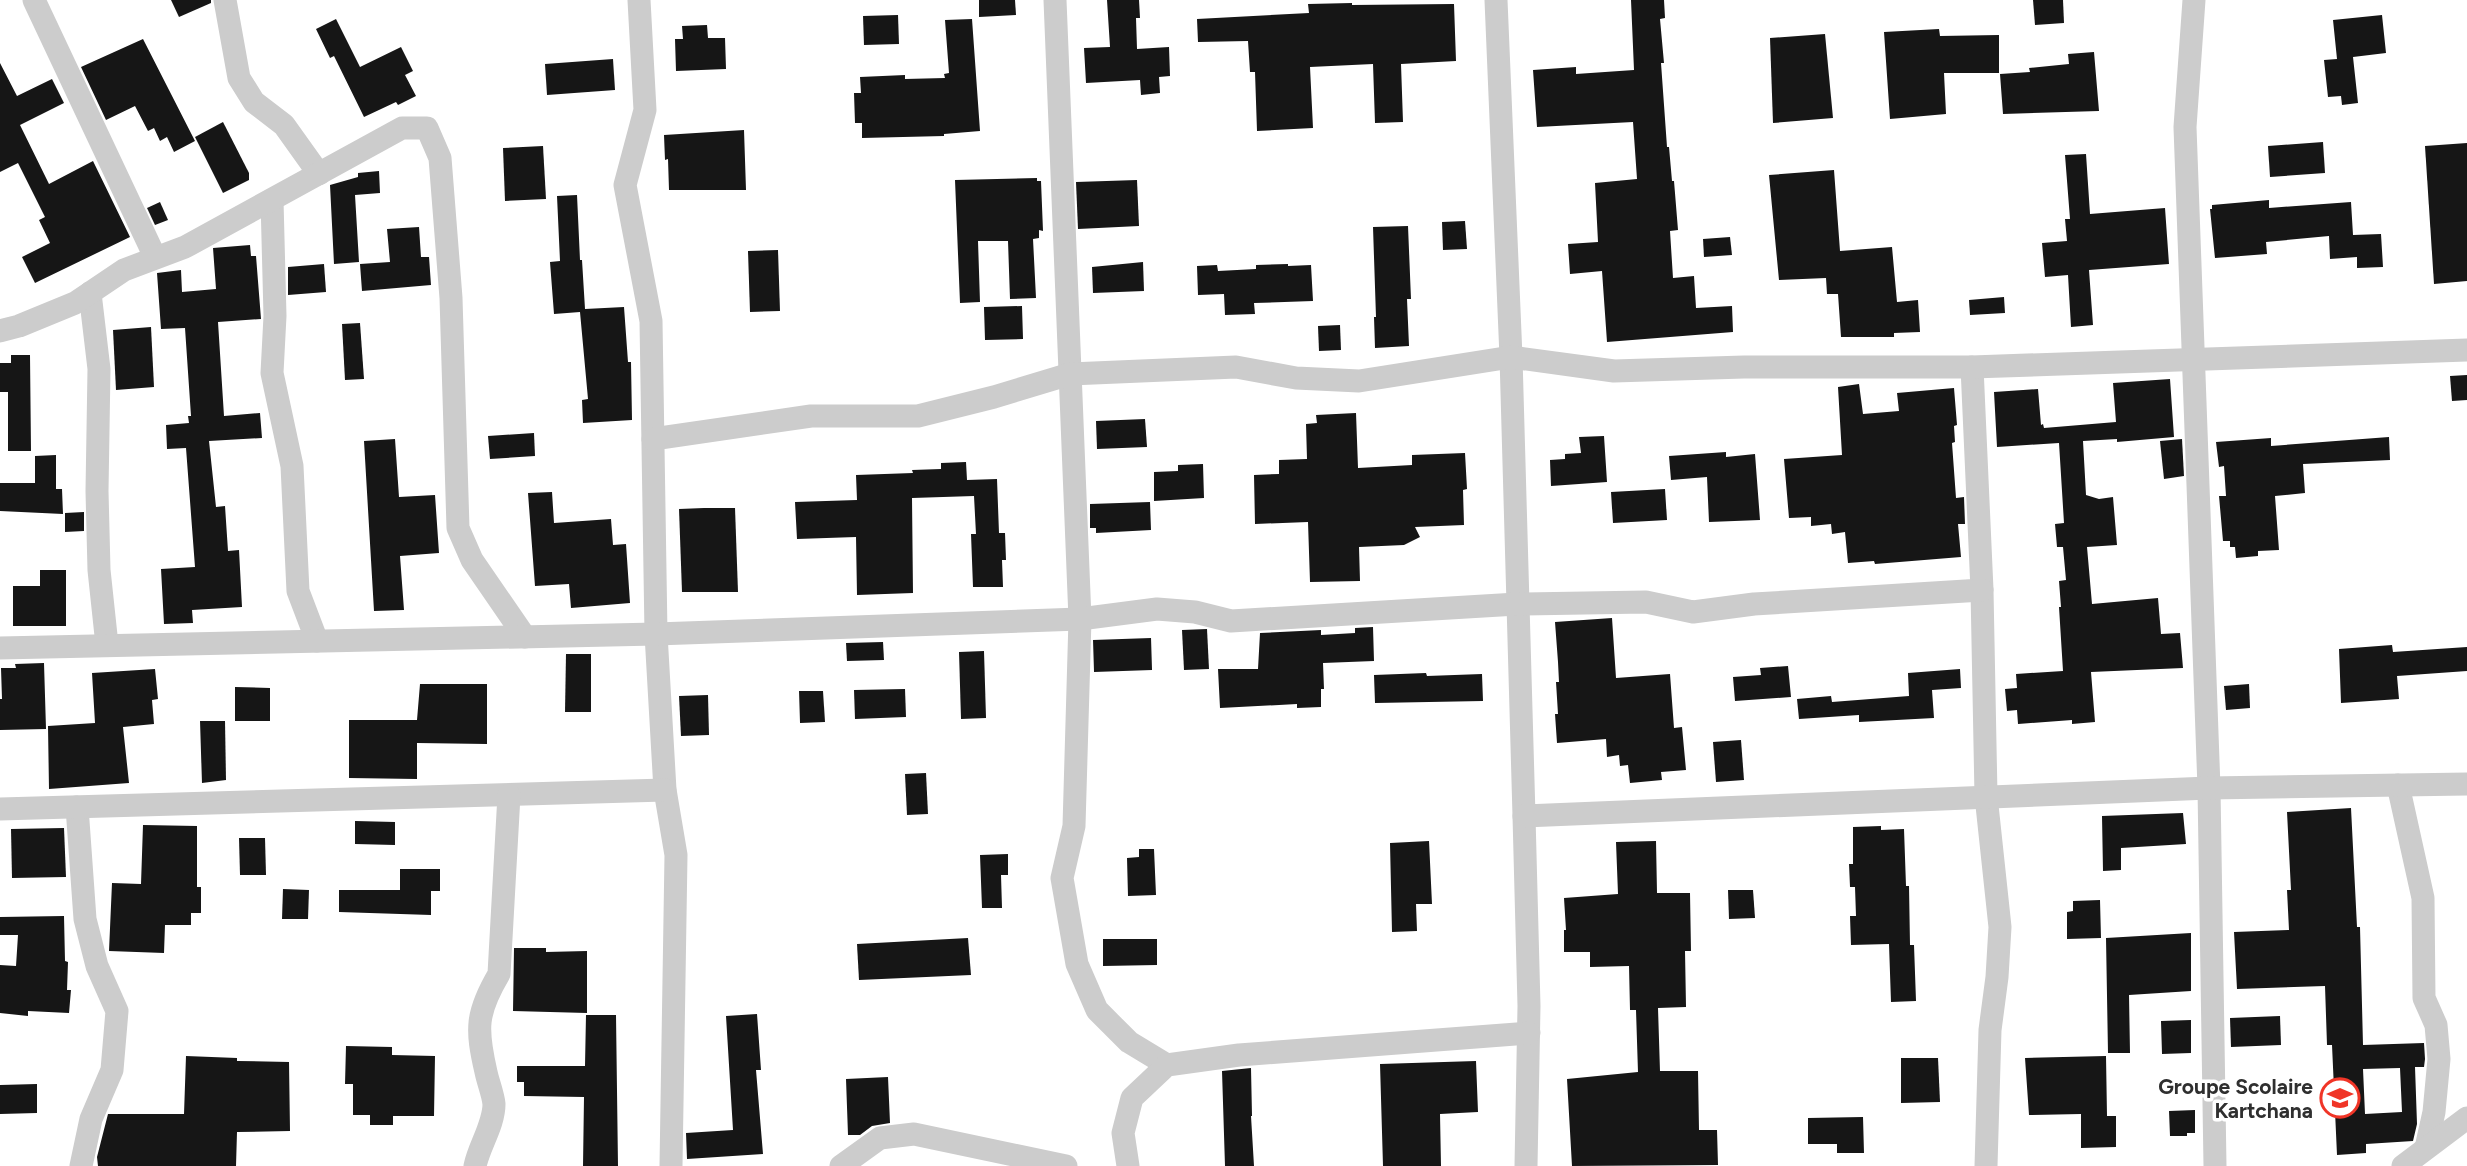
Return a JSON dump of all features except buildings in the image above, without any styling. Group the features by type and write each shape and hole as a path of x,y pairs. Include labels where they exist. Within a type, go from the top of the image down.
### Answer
{"street":[{"path":"34,0 155,257"},
{"path":"225,0 239,78 254,102 284,125 319,174"},
{"path":"1055,0 1080,619 1074,826 1062,878 1077,964 1097,1010 1129,1042 1167,1065"},
{"path":"1496,0 1511,357 1524,816 1529,1033 1525,1166"},
{"path":"2194,0 2185,127 2209,788 2215,1166"},
{"path":"642,1 645,110 625,185 651,321 656,634 665,790 676,855 671,1166"},
{"path":"0,331 75,303 124,270 186,247 402,128 426,128 440,158 451,298 458,528 472,560 524,637"},
{"path":"272,200 275,316 272,373 292,466 298,591 317,641"},
{"path":"90,293 99,369 97,517 99,570 107,645"},
{"path":"653,439 811,416 918,416 995,397 1070,374 1236,367 1296,378 1359,381 1511,357 1614,371 1744,367 1972,367 2467,350"},
{"path":"1972,367 1982,590 1986,796 2000,927 1990,1030 1986,1166"},
{"path":"0,648 656,634 1080,619 1157,609 1195,612 1231,621 1517,604 1646,602 1693,612 1754,604 1982,590"},
{"path":"1524,816 2209,788 2467,784"},
{"path":"2398,785 2423,898 2424,998 2436,1025 2439,1059 2434,1112 2426,1148"},
{"path":"0,809 665,790"},
{"path":"475,1166 479,1149 489,1129 494,1104 482,1056 479,1017 487,994 499,974 509,794"},
{"path":"77,807 85,919 97,966 117,1012 112,1070 91,1119 81,1166"},
{"path":"1128,1166 1123,1133 1132,1098 1167,1065 1239,1055 1529,1033"},
{"path":"2403,1166 2467,1118"},
{"path":"841,1166 880,1138 914,1134 1066,1166"}],"place":[{"name":"Groupe Scolaire Kartchana","path":"2340,1098"}]}
